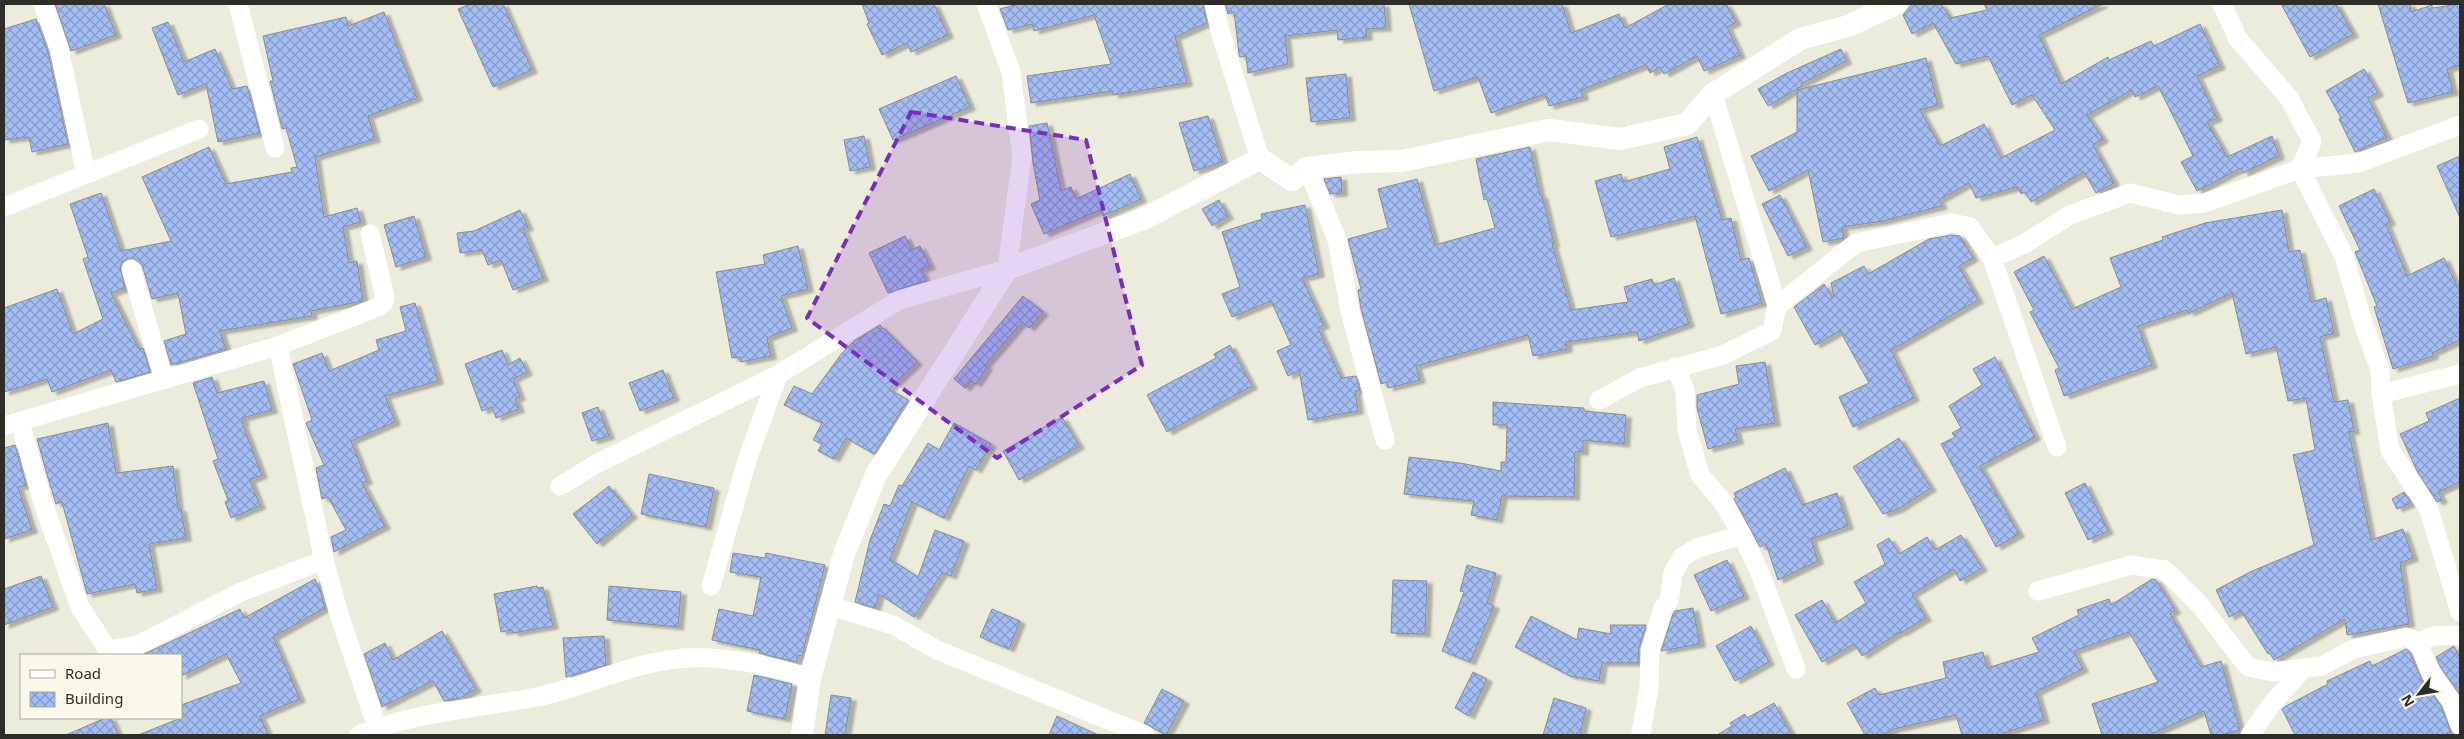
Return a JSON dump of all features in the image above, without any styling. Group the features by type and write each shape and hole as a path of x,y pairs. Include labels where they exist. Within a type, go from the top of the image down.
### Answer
{"street":[{"path":"43,4 59,49 86,174"},
{"path":"238,4 275,148"},
{"path":"802,735 810,678 844,554 876,475 1007,269 1022,157 1011,72 986,4"},
{"path":"1214,4 1220,31 1260,159 1292,180 1307,168 1357,162 1402,161 1549,130 1620,139 1687,124 1713,94 1800,39 1848,26 1885,6"},
{"path":"2222,4 2238,39 2289,98 2312,141 2300,169"},
{"path":"1599,400 1640,378 1723,355 1772,332 1778,306 1713,94"},
{"path":"1992,258 2024,244 2070,215 2130,193 2179,205 2204,203 2300,169 2358,163 2460,125"},
{"path":"4,207 199,129"},
{"path":"560,486 596,464 778,376 899,300 1007,269 1143,219 1260,159"},
{"path":"1307,168 1337,239 1350,311 1385,440"},
{"path":"2300,169 2344,256 2363,324 2380,370 2381,394 2390,450 2429,510 2460,612"},
{"path":"1778,306 1856,243 1952,223 1970,228 1992,258 2057,446"},
{"path":"324,560 243,591 138,645 108,650 80,607 42,500 12,424 278,346 383,304 385,297 370,234"},
{"path":"131,269 164,380"},
{"path":"278,346 324,560 338,611 377,728"},
{"path":"1675,367 1685,390 1687,430 1700,475 1722,501 1742,534 1760,573 1796,669"},
{"path":"2381,394 2460,374"},
{"path":"711,586 748,457 778,376"},
{"path":"1642,732 1649,689 1650,650 1663,608 1669,601 1673,573 1682,557 1697,548 1742,534"},
{"path":"2038,591 2132,564 2165,570 2200,605 2248,666 2273,672 2322,666 2353,649 2406,637 2418,642 2433,636 2460,635"},
{"path":"831,606 893,625 937,650 1145,735"},
{"path":"2418,642 2431,674 2451,701 2460,726"},
{"path":"359,735 377,728 478,705 538,696 617,673 686,658 758,662 810,678"},
{"path":"2250,735 2271,705 2301,670"}],"highlighted area":[{"path":"911,112 1086,140 1142,365 997,458 807,318"}],"building":[{"path":"55,4 104,4 116,35 71,51"},
{"path":"471,4 503,4 532,70 493,87 458,9"},
{"path":"862,4 934,4 948,35 911,52 907,43 882,55 867,24 869,23"},
{"path":"1018,4 1203,4 1207,23 1175,37 1187,83 1113,95 1113,91 1031,103 1027,76 1111,64 1094,15 1034,31 1032,24 1008,30 1000,9"},
{"path":"1225,4 1384,4 1386,28 1366,29 1367,37 1338,40 1337,30 1285,36 1288,64 1248,73 1246,56 1240,57 1239,54 1234,12 1228,14"},
{"path":"1409,4 1562,4 1571,33 1619,14 1625,28 1669,4 1726,4 1736,22 1727,27 1740,55 1704,71 1697,56 1664,74 1660,67 1650,73 1646,65 1581,90 1583,97 1549,106 1545,94 1491,113 1478,77 1434,91"},
{"path":"1912,4 1941,4 1950,18 1987,10 1984,4 2103,4 2039,35 2061,84 2108,57 2109,60 2151,41 2154,46 2200,24 2220,66 2197,76 2217,118 2207,122 2227,157 2272,136 2279,156 2243,173 2241,168 2197,191 2181,162 2193,156 2158,86 2135,97 2132,90 2087,115 2103,139 2093,145 2114,183 2096,193 2084,172 2031,202 2025,192 2021,194 2018,187 1976,198 1969,183 1939,200 1942,206 1883,221 1842,227 1844,238 1823,242 1808,170 1769,191 1751,156 1797,132 1797,90 1926,58 1938,105 1920,110 1940,146 1984,124 2001,158 2055,130 2032,95 2012,105 1988,56 1956,64 1933,23 1912,34 1903,15"},
{"path":"2281,4 2336,4 2353,34 2310,57"},
{"path":"2378,4 2410,4 2411,12 2432,5 2432,8 2460,4 2460,65 2447,69 2453,92 2408,103"},
{"path":"384,12 417,98 368,116 375,139 315,157 324,217 357,208 361,222 343,227 349,263 357,261 363,301 311,311 312,316 220,331 226,349 171,365 164,341 186,334 178,293 152,299 142,265 134,258 128,258 123,261 120,267 125,288 111,293 139,349 143,348 150,372 116,382 111,370 52,392 47,379 4,392 4,308 57,289 73,334 103,319 83,259 88,257 70,204 101,193 121,251 171,241 142,177 209,147 226,184 292,172 291,168 297,167 286,128 282,129 270,81 273,81 263,36 346,17 348,26"},
{"path":"36,19 48,52 68,144 32,152 29,137 4,140 4,29"},
{"path":"168,22 184,62 215,49 232,89 247,86 260,133 218,142 206,84 178,95 152,28"},
{"path":"1841,49 1846,61 1801,84 1802,86 1768,106 1758,89 1787,73"},
{"path":"2364,69 2378,93 2368,98 2387,137 2355,152 2339,119 2341,118 2326,91"},
{"path":"1346,74 1350,118 1311,122 1306,78"},
{"path":"956,76 970,107 893,140 879,109"},
{"path":"1208,116 1223,162 1194,171 1179,123"},
{"path":"1047,123 1061,191 1071,187 1076,199 1130,174 1141,199 1103,216 1100,210 1044,234 1031,204 1040,200 1029,126"},
{"path":"864,136 870,167 850,171 844,140"},
{"path":"1697,137 1722,220 1731,218 1741,260 1749,258 1762,303 1721,314 1695,216 1611,237 1595,181 1621,174 1623,182 1670,169 1664,147"},
{"path":"1530,147 1540,196 1542,195 1554,244 1552,244 1571,310 1628,302 1624,287 1652,279 1654,285 1674,278 1689,324 1639,341 1637,332 1566,342 1567,349 1533,356 1528,335 1416,366 1420,380 1388,388 1387,382 1381,384 1361,309 1358,290 1361,289 1348,239 1388,228 1378,189 1417,179 1435,245 1495,228 1487,199 1484,200 1476,159"},
{"path":"2460,156 2460,218 2437,166"},
{"path":"1341,177 1342,193 1330,194 1324,179"},
{"path":"2374,189 2390,222 2386,224 2407,276 2444,258 2460,293 2460,340 2432,353 2433,356 2393,369 2374,307 2377,306 2355,252 2360,250 2339,206"},
{"path":"1780,195 1807,247 1788,256 1762,204"},
{"path":"1219,200 1228,216 1212,226 1202,209"},
{"path":"1305,205 1319,274 1302,278 1324,325 1318,328 1341,378 1356,376 1360,390 1355,391 1358,411 1308,420 1299,370 1288,376 1277,351 1291,345 1271,301 1232,317 1222,294 1240,287 1222,232 1262,219 1261,214"},
{"path":"520,210 528,227 523,229 543,278 513,290 501,260 488,265 482,250 460,253 457,233 474,231"},
{"path":"2282,210 2289,252 2300,250 2311,302 2326,298 2334,333 2320,337 2334,402 2348,400 2354,431 2349,432 2371,540 2403,529 2413,558 2400,563 2409,624 2347,635 2345,619 2274,660 2270,653 2268,654 2241,611 2229,617 2216,590 2250,572 2314,545 2293,455 2315,450 2306,398 2288,401 2276,347 2246,354 2232,293 2189,313 2187,310 2138,326 2152,365 2064,396 2055,370 2059,368 2030,312 2034,310 2014,272 2044,256 2072,309 2121,287 2110,258 2163,240 2162,237 2205,223"},
{"path":"414,216 426,257 396,267 384,225"},
{"path":"1952,235 1960,236 1973,258 1959,266 1978,300 1891,350 1914,398 1853,427 1839,397 1869,383 1840,331 1815,345 1794,307 1824,284 1832,297 1834,297 1831,283 1864,266 1868,274 1929,239"},
{"path":"905,236 912,250 920,246 930,266 921,270 926,281 888,293 869,253"},
{"path":"798,246 808,289 781,296 792,328 767,338 771,356 741,362 740,357 732,358 716,272 765,264 763,255"},
{"path":"1023,296 1043,312 1029,328 1022,322 985,365 987,367 976,384 971,381 965,388 954,379"},
{"path":"415,303 438,381 385,396 395,422 351,441 367,481 362,483 385,526 334,552 331,537 346,530 328,497 322,499 316,468 324,465 306,423 312,420 293,364 322,353 329,371 379,350 376,340 406,331 400,307"},
{"path":"880,325 917,362 889,389 908,400 874,454 846,438 834,459 818,451 822,444 813,440 822,423 784,405 794,386 812,394 842,353 854,341"},
{"path":"1230,345 1252,386 1167,432 1147,395 1216,358 1214,354"},
{"path":"502,350 508,365 520,358 527,372 513,379 520,397 515,399 519,409 496,418 492,407 482,411 465,364"},
{"path":"1995,357 2035,437 1980,466 2019,534 1996,547 1941,444 1955,437 1952,433 1961,428 1949,406 1982,385 1973,369"},
{"path":"1765,362 1775,423 1735,429 1738,441 1708,449 1697,408 1697,395 1739,384 1736,366"},
{"path":"663,370 674,398 640,411 629,383"},
{"path":"212,377 217,393 264,381 272,410 242,418 244,422 242,423 262,475 250,480 260,506 231,518 225,502 228,500 213,461 218,459 193,383"},
{"path":"2460,398 2460,482 2438,492 2442,500 2437,502 2417,471 2400,434 2429,421 2426,413"},
{"path":"1493,402 1584,408 1584,411 1626,415 1624,444 1583,440 1583,452 1575,452 1574,497 1502,496 1497,520 1471,515 1474,501 1404,494 1409,457 1460,463 1501,471 1501,462 1506,462 1507,425 1493,425"},
{"path":"598,407 609,436 592,441 582,413"},
{"path":"1062,417 1079,446 1019,480 1003,451"},
{"path":"108,423 116,473 173,466 178,509 181,509 186,538 149,544 157,589 137,593 135,584 87,594 62,502 56,504 48,478 37,439"},
{"path":"954,423 991,444 976,470 969,466 944,518 912,502 890,559 918,577 935,530 964,541 951,576 942,573 914,617 879,594 875,608 855,602 870,540 884,504 890,506 899,485 902,486 928,443 939,450"},
{"path":"1899,438 1931,488 1898,509 1883,514 1853,467"},
{"path":"15,445 26,485 18,487 32,530 4,539 4,448"},
{"path":"1785,468 1802,505 1837,493 1848,526 1811,539 1818,561 1778,580 1766,544 1760,547 1734,499 1736,497 1734,493"},
{"path":"649,474 714,488 706,527 641,514"},
{"path":"2085,483 2108,531 2088,540 2065,493"},
{"path":"609,486 632,515 597,544 573,514"},
{"path":"2404,492 2411,503 2397,509 2392,499"},
{"path":"1961,535 1982,568 1960,581 1954,569 1912,594 1926,618 1862,656 1854,644 1822,662 1795,615 1822,600 1835,623 1866,603 1854,582 1885,564 1877,545 1889,538 1899,554 1927,537 1935,550"},
{"path":"733,553 765,558 766,553 825,565 802,656 798,655 796,662 759,653 760,650 712,640 719,609 753,616 761,577 730,572"},
{"path":"1727,560 1744,596 1711,611 1694,575"},
{"path":"1467,565 1496,573 1487,603 1494,606 1470,662 1442,651 1464,592 1460,591"},
{"path":"41,576 53,607 4,625 4,589"},
{"path":"315,579 325,608 273,637 300,699 260,716 268,735 138,735 182,719 182,705 241,683 226,654 182,676 182,654 144,654 240,609 244,618"},
{"path":"2152,579 2156,580 2175,610 2170,614 2201,667 2221,661 2240,730 2222,735 2211,735 2204,711 2149,735 2102,735 2092,704 2158,682 2129,632 2074,651 2083,669 2036,692 2044,720 2004,733 2005,735 1962,735 1956,715 1894,729 1882,735 1865,735 1847,703 1875,688 1879,695 1946,678 1943,662 1983,652 1987,668 2039,652 2032,638 2079,615 2077,610 2109,599 2111,605"},
{"path":"1393,580 1427,581 1425,634 1391,633"},
{"path":"537,586 537,588 543,587 553,626 513,633 512,630 501,632 494,594"},
{"path":"609,586 681,592 678,627 607,620"},
{"path":"1693,608 1700,644 1661,651 1675,611"},
{"path":"992,609 1020,621 1009,649 980,637"},
{"path":"1531,616 1577,640 1579,628 1611,634 1610,625 1646,625 1639,647 1638,663 1602,663 1599,681 1570,676 1515,647"},
{"path":"1751,626 1769,662 1735,681 1716,646"},
{"path":"442,631 476,689 460,698 444,701 433,681 382,707 364,654 385,643 393,660"},
{"path":"604,636 606,665 566,677 563,638"},
{"path":"2454,646 2460,658 2460,695 2441,668 2436,657"},
{"path":"2406,649 2409,651 2422,680 2441,706 2451,732 2444,735 2295,735 2282,709 2328,684 2327,681 2370,661 2372,666"},
{"path":"1473,672 1487,679 1469,716 1455,708"},
{"path":"754,675 792,684 785,719 747,711"},
{"path":"1162,689 1184,701 1166,735 1144,723"},
{"path":"831,695 851,698 845,735 825,735"},
{"path":"1554,698 1586,708 1580,735 1543,735"},
{"path":"1774,703 1792,735 1717,735 1732,726 1730,723 1745,714 1747,718"},
{"path":"1057,716 1098,735 1049,735"},
{"path":"103,719 111,719 118,735 66,735"}]}
